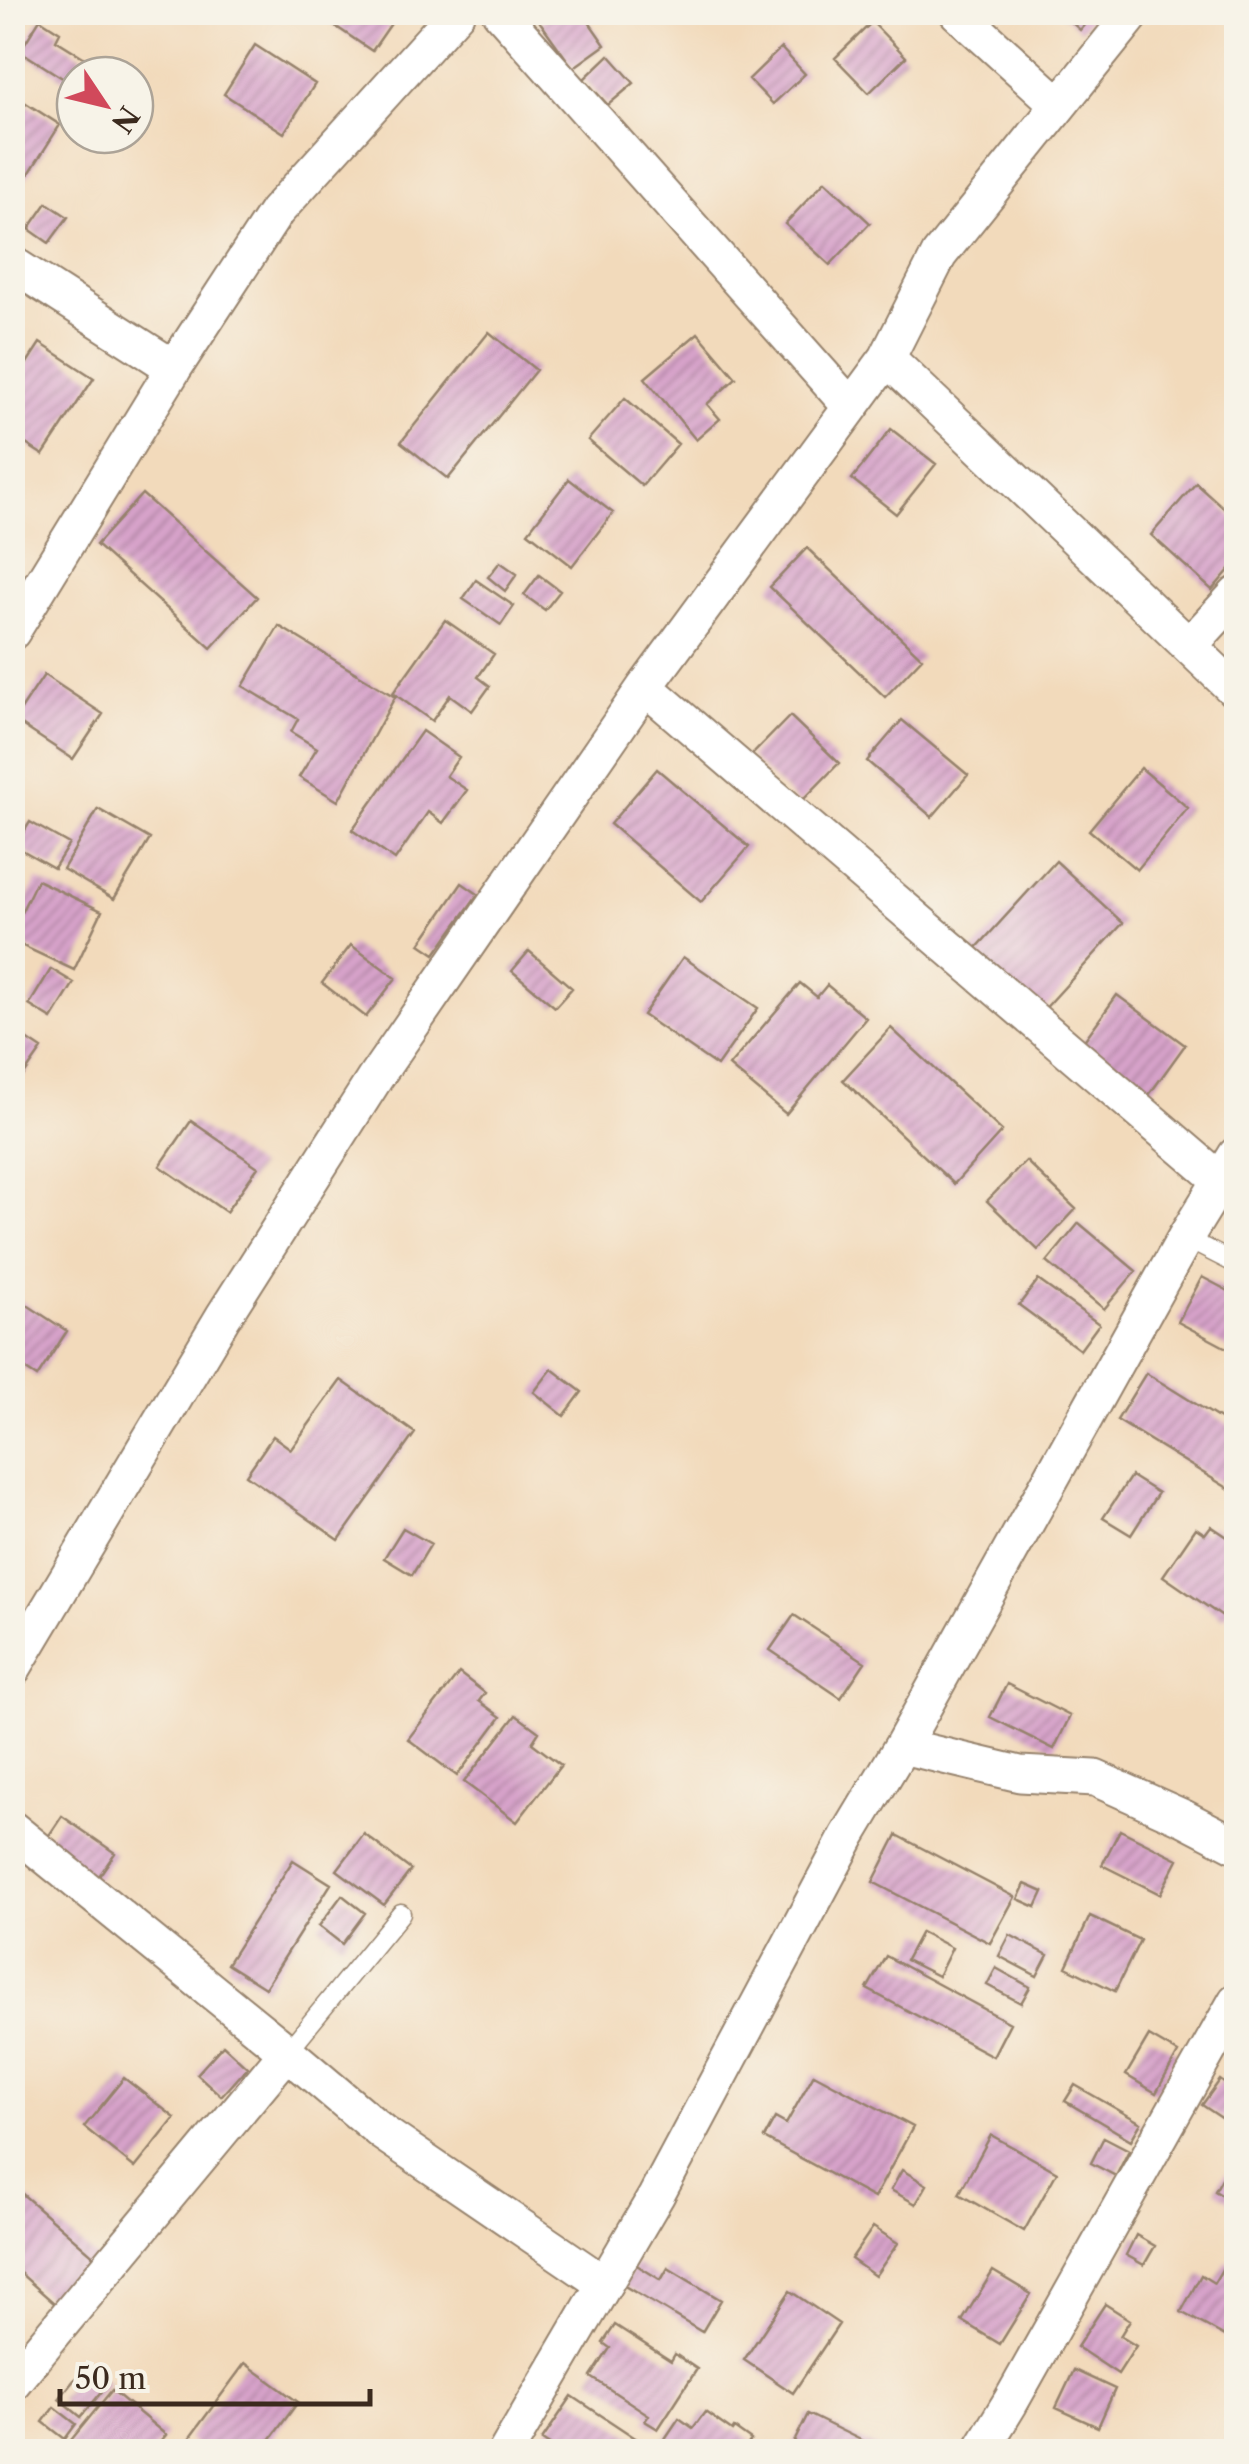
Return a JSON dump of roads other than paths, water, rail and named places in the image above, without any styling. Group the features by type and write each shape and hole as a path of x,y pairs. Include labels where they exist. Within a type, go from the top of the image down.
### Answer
{"street":[{"path":"12,632 174,368 276,212 456,12"},
{"path":"500,12 850,406"},
{"path":"957,12 1058,104"},
{"path":"12,1670 223,1317 365,1094 645,687 888,358 938,255 1134,12"},
{"path":"12,264 174,368"},
{"path":"888,358 1236,691"},
{"path":"1190,645 1236,596"},
{"path":"506,2452 656,2196 848,1836 1228,1168 645,687"},
{"path":"902,1746 1020,1774 1095,1778 1236,1845"},
{"path":"12,1829 383,2133 602,2284"},
{"path":"980,2452 1236,2001"},
{"path":"12,2382 287,2052"}],"lane":[{"path":"1185,1238 1236,1264"},
{"path":"287,2052 401,1913"}]}
